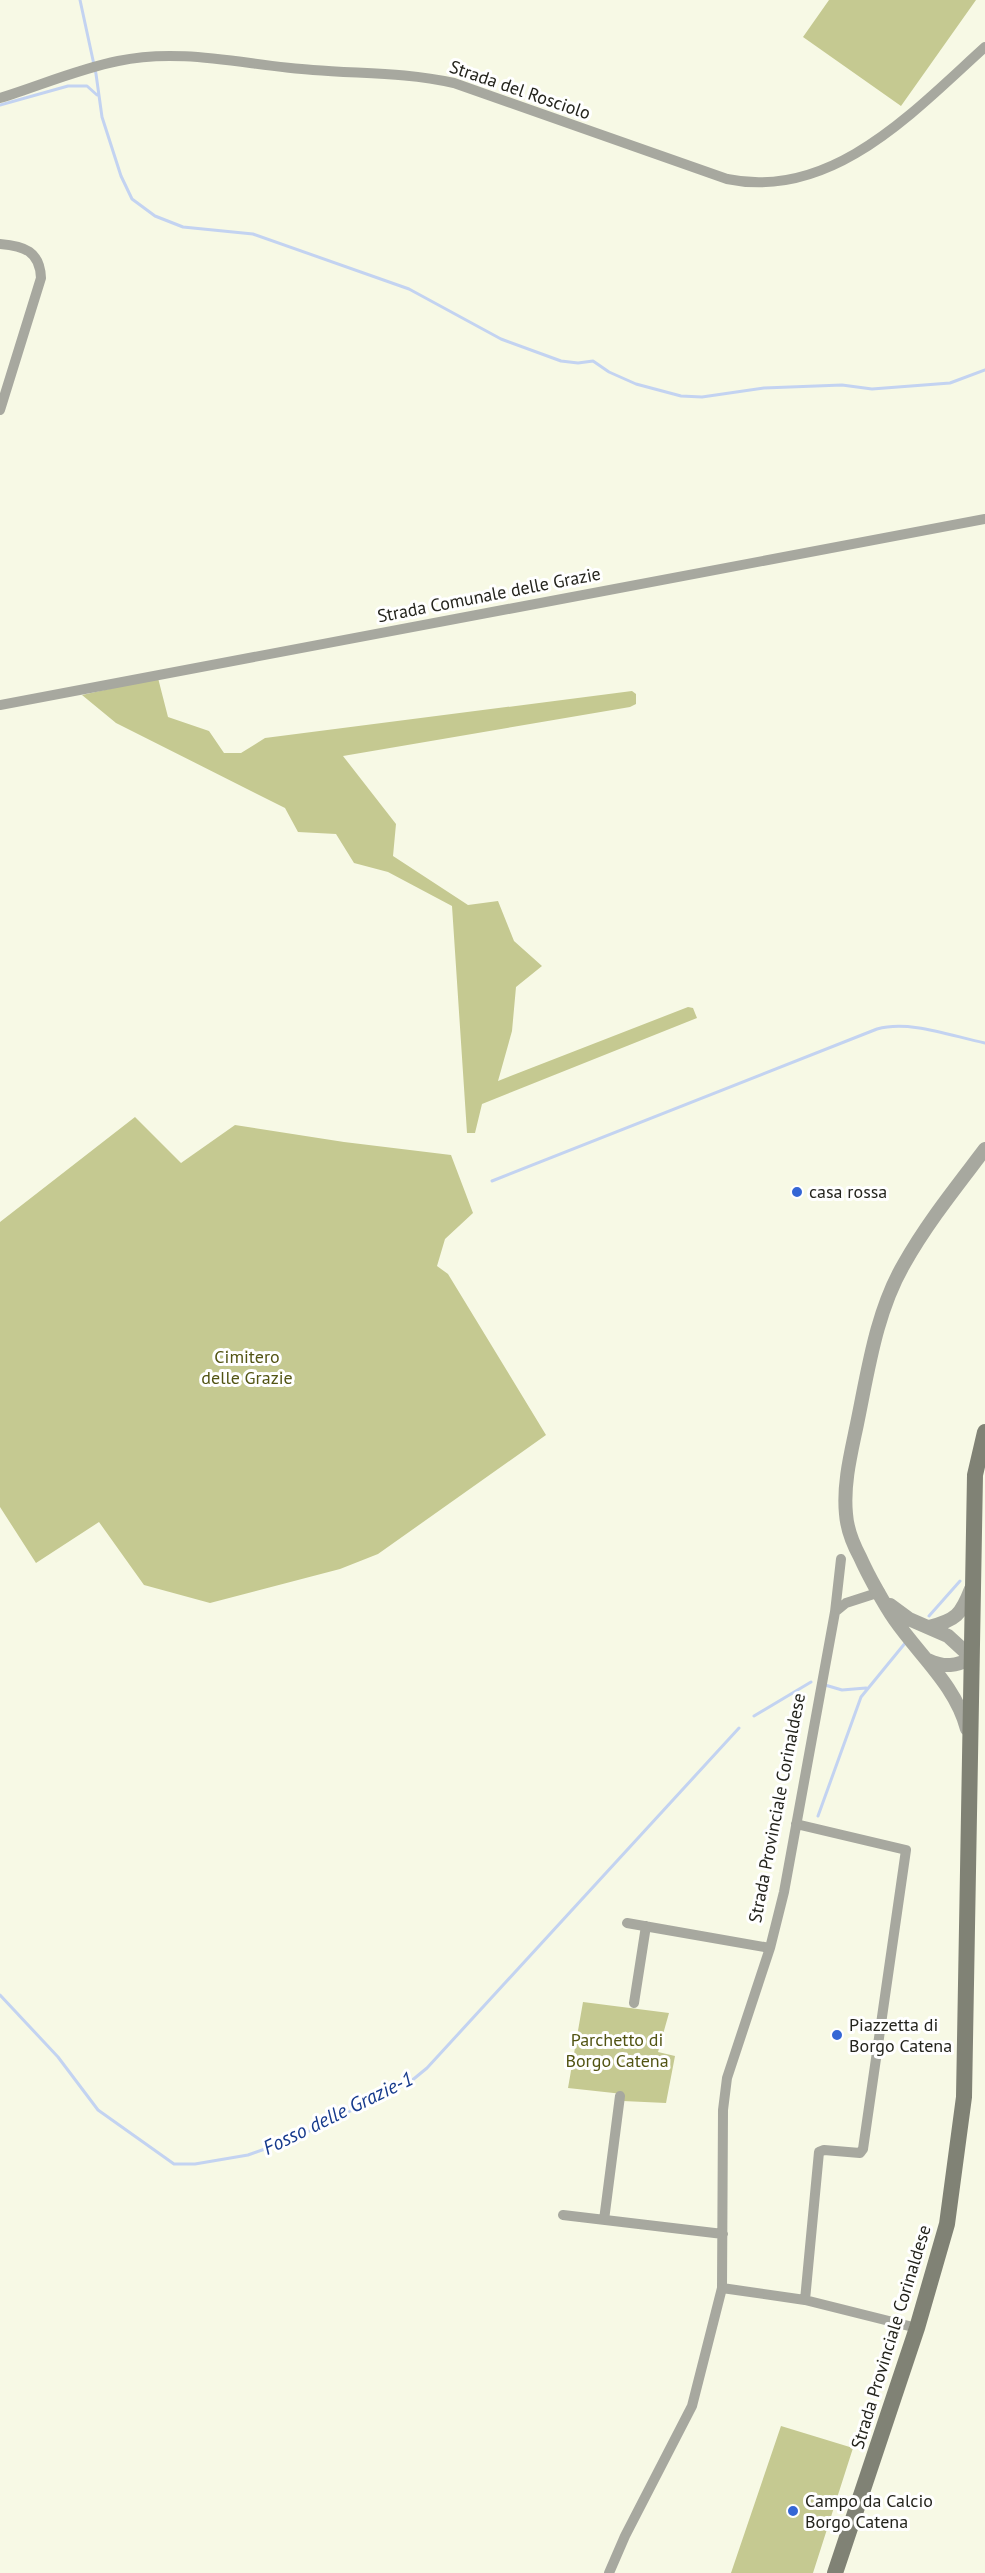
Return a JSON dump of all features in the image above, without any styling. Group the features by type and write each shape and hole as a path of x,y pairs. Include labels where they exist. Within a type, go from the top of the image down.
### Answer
{"main road":[{"path":"972,1658 975,1475 985,1432"},
{"name":"Strada Provinciale Corinaldese","path":"835,2573 917,2328 946,2224 964,2097 972,1658"}],"street":[{"name":"Strada del Rosciolo","path":"0,98 117,61 158,56 191,56 315,71 419,75 454,83 727,179 768,184 842,161 873,144 985,47"},
{"path":"0,244 20,245 33,253 40,265 41,278 0,410"},
{"name":"Strada Comunale delle Grazie","path":"0,705 985,519"},
{"name":"Strada Provinciale Corinaldese","path":"971,1748 962,1710 894,1619 860,1558 846,1514 848,1471 868,1368 887,1300 903,1265 925,1230 985,1149"},
{"name":"Strada Provinciale Corinaldese","path":"609,2573 625,2536 692,2406 722,2288 723,2110 727,2078 770,1948 784,1892 835,1612 841,1559"},
{"path":"929,1627 946,1623 963,1609 975,1579"},
{"path":"835,1612 846,1603 880,1592"},
{"name":"Strada Provinciale Corinaldese","path":"880,1592 895,1610 948,1636 972,1658"},
{"path":"926,1659 941,1666 958,1665 972,1658"},
{"path":"796,1824 906,1850 862,2149 857,2153 824,2150 819,2152 805,2300"},
{"path":"627,1923 770,1948"},
{"path":"634,2003 646,1926"},
{"path":"604,2220 620,2097"},
{"path":"563,2216 723,2234"},
{"path":"722,2288 805,2300 917,2328"}],"green space":[{"path":"829,0 976,0 901,106 803,37"},
{"path":"158,678 168,717 209,731 224,753 241,753 265,738 632,691 636,694 636,704 630,707 343,756 396,824 393,856 468,905 498,901 514,941 542,966 516,987 512,1031 498,1081 688,1007 693,1008 697,1018 482,1104 475,1133 467,1133 452,906 388,872 354,863 336,834 298,832 285,808 116,723 82,695"},
{"name":"Cimitero delle Grazie","path":"135,1117 181,1163 235,1125 344,1142 451,1155 473,1213 445,1239 437,1266 448,1274 546,1435 378,1554 340,1569 210,1603 144,1585 99,1522 36,1563 0,1507 0,1222"},
{"name":"Parchetto di Borgo Catena","path":"583,2002 669,2013 658,2052 675,2056 666,2103 623,2101 623,2094 568,2088"},
{"name":"Campo da Calcio Borgo Catena","path":"781,2426 853,2448 813,2573 731,2573"}],"waterway":[{"path":"80,0 96,74 102,117 121,176 132,199 155,216 183,227 253,234 409,289 501,339 561,361 578,363 593,361 609,372 636,384 681,396 702,397 764,388 842,385 872,389 950,383 985,370"},
{"path":"0,105 68,86 87,86 97,95"},
{"path":"492,1181 877,1029 903,1026 985,1043"},
{"name":"Fosso delle Grazie-1","path":"929,1616 960,1581"},
{"path":"818,1816 861,1697 906,1642"},
{"name":"Fosso delle Grazie-1","path":"754,1716 811,1682"},
{"name":"Fosso delle Grazie-1","path":"825,1685 842,1690 866,1688"},
{"name":"Fosso delle Grazie-1","path":"0,1995 58,2057 98,2110 174,2164 195,2164 248,2155 293,2139 410,2082 427,2068 739,1728"}],"place":[{"name":"casa rossa","path":"797,1192"},
{"name":"Piazzetta di Borgo Catena","path":"837,2035"},
{"name":"Campo da Calcio Borgo Catena","path":"793,2511"}]}
